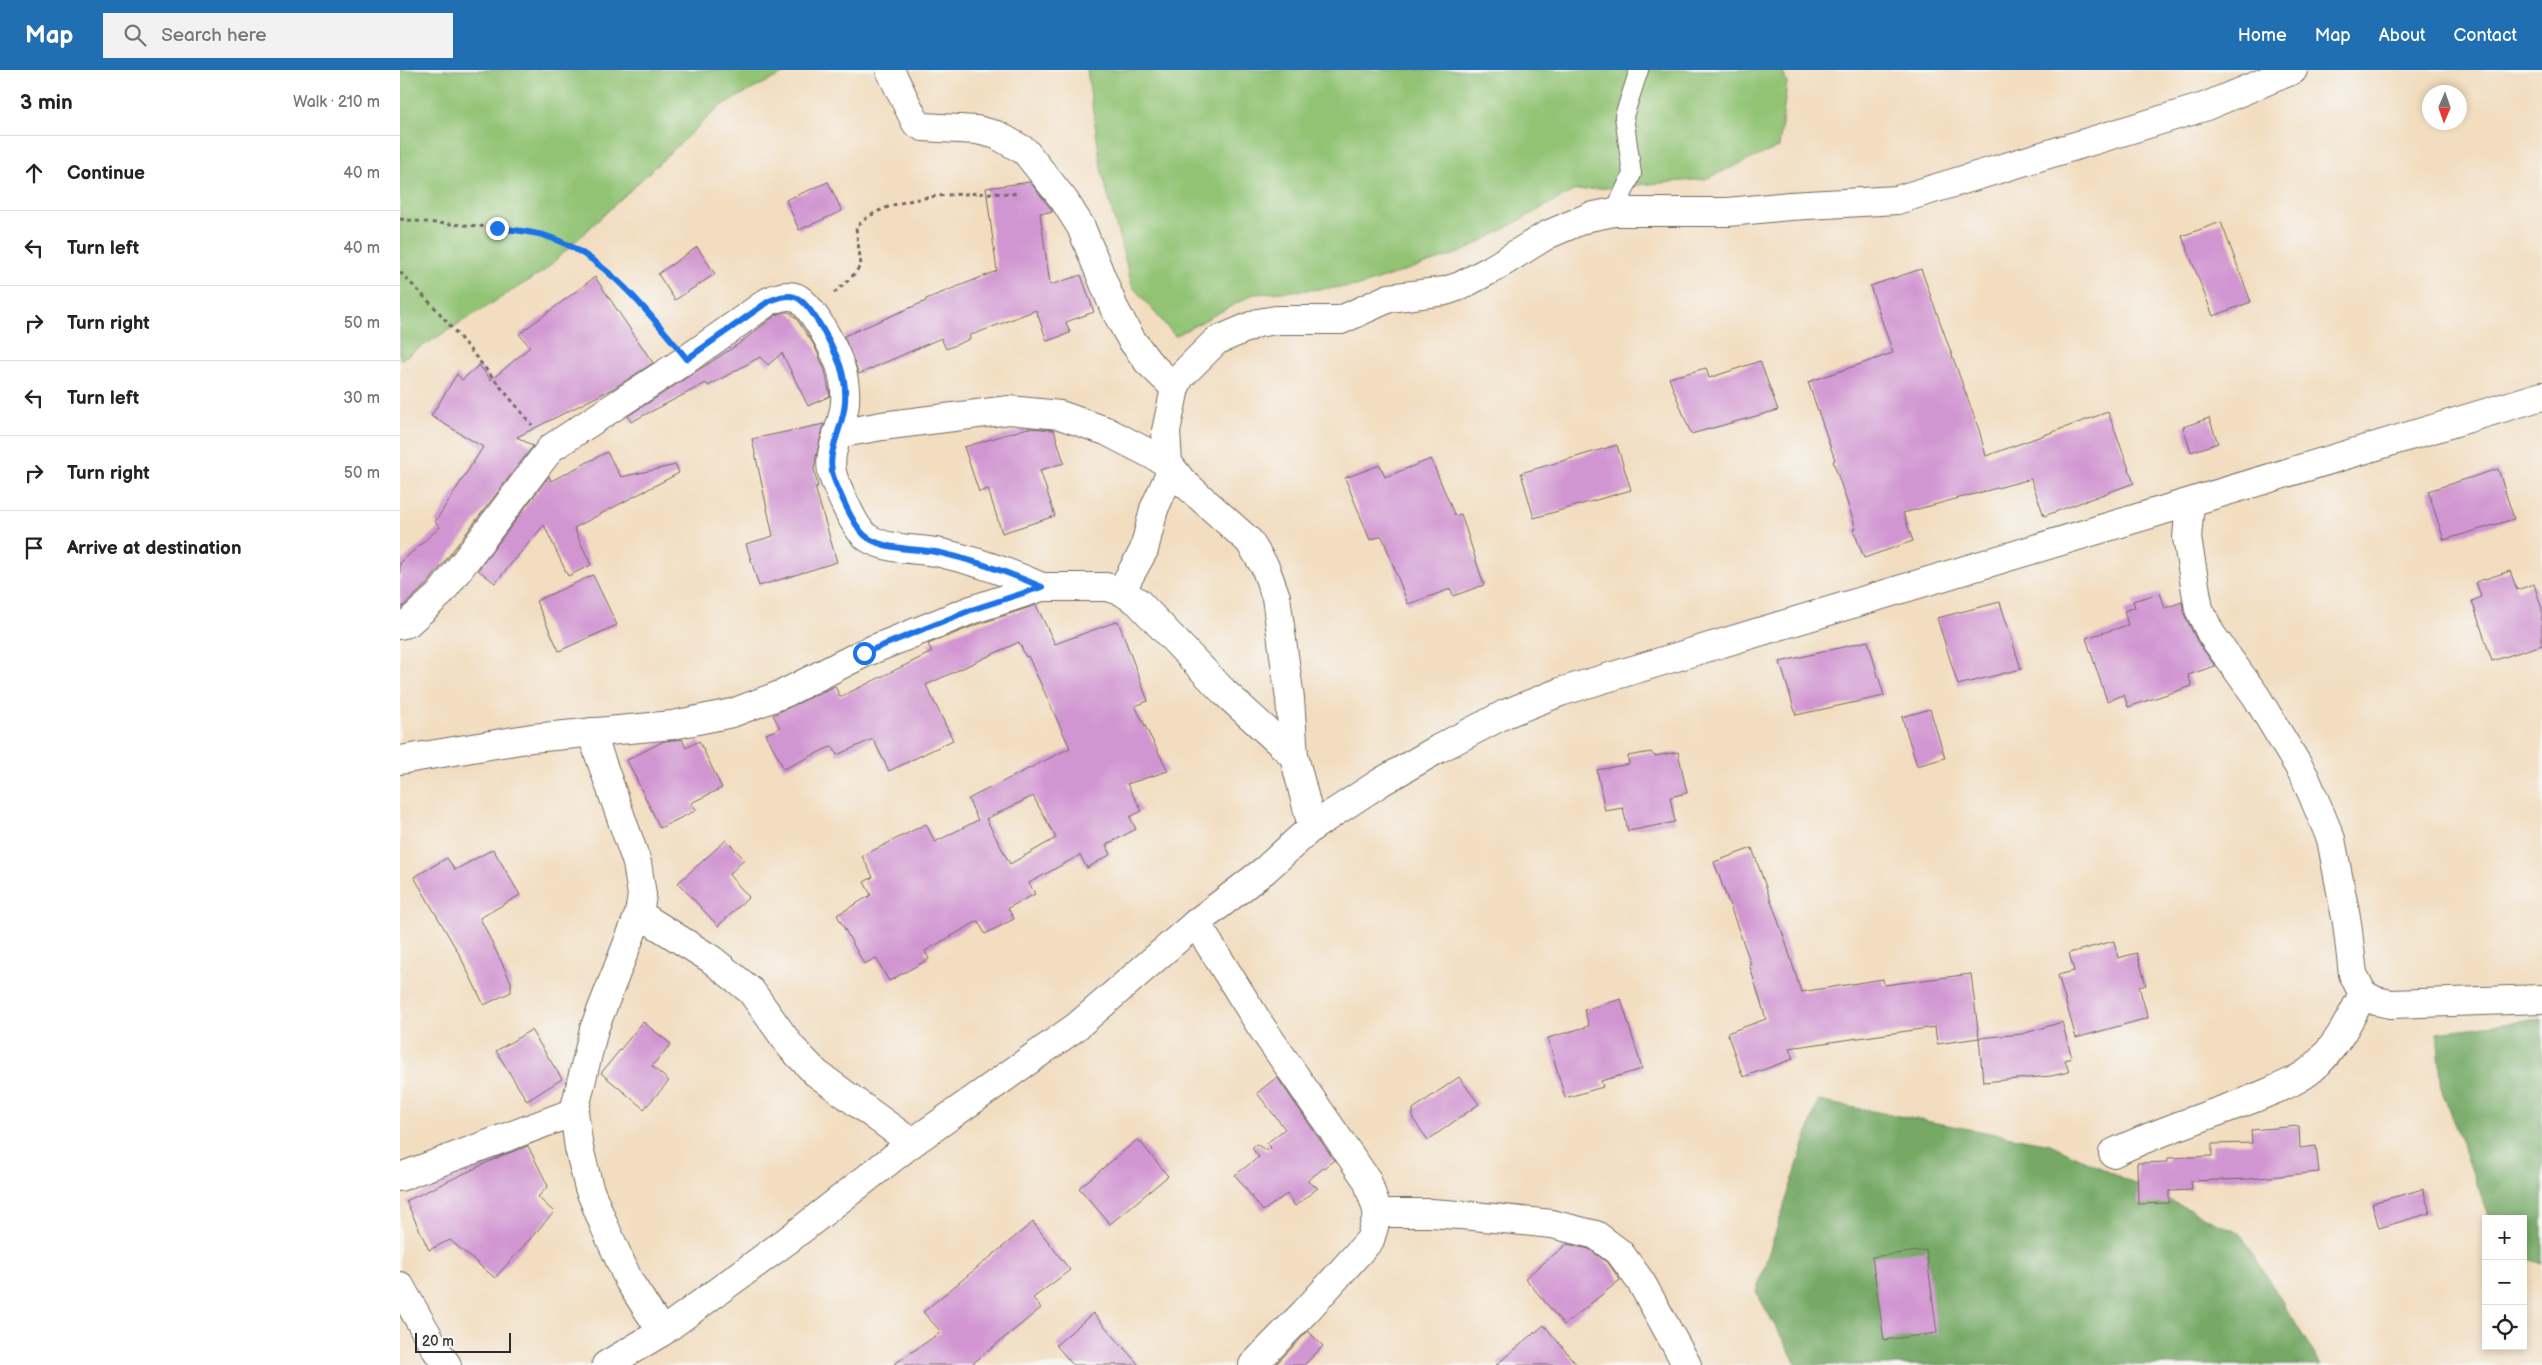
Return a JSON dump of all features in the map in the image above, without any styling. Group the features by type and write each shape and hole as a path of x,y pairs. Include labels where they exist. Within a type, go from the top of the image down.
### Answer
{"street":[{"path":"890,70 911,118 916,123 936,128 977,130 997,135 1025,151 1064,200 1081,227 1114,308 1131,339 1148,362 1174,388"},
{"path":"1121,592 1144,550 1154,509 1170,466 1166,430 1174,388 1180,377 1203,353 1216,341 1234,332 1276,320 1341,320 1389,298 1453,288 1492,269 1547,235 1589,217 1614,212 1728,212 1790,206 1897,200 2204,107 2293,70"},
{"path":"400,625 408,623 440,594 551,448 687,359 769,301 783,296 794,296 803,301 812,311 839,364 845,385 845,404 832,454 833,477 858,527 867,537 879,543 942,553 1013,575 1042,587"},
{"path":"606,1365 662,1332 788,1240 912,1143 1076,1028 1196,924 1264,870 1312,827 1381,782 1438,749 1505,714 1560,692 2542,396"},
{"path":"837,434 882,426 1010,410 1060,415 1106,430 1170,466 1182,481 1249,540 1265,567 1276,597 1290,699 1294,756 1312,827"},
{"path":"2190,502 2187,538 2199,609 2211,634 2256,696 2305,777 2331,839 2347,923 2353,974 2363,994 2376,1001 2390,1004 2542,999"},
{"path":"400,760 504,742 673,725 732,713 785,693 864,653 971,610 1042,587 1088,586 1106,587 1121,592 1138,602 1224,691 1294,756"},
{"path":"591,732 638,864 642,895 639,914 594,1029 574,1112 579,1148 587,1180 604,1225 629,1281 662,1332"},
{"path":"639,914 711,959 751,991 791,1047 816,1073 912,1143"},
{"path":"1196,924 1260,1025 1367,1180 1378,1213 1370,1240 1254,1365"},
{"path":"2113,1153 2141,1140 2194,1122 2278,1089 2311,1070 2328,1052 2343,1031 2363,994"},
{"path":"400,1177 574,1112"},
{"path":"1378,1213 1430,1212 1474,1216 1552,1224 1596,1235 1620,1253 1641,1282 1687,1365"},
{"path":"400,1286 434,1348 448,1365"}],"lane":[{"path":"1614,212 1632,174 1624,116 1638,70"}],"path":[{"path":"812,311 859,270 861,259 856,228 878,212 901,202 945,195 1039,194 1064,200"},
{"path":"400,219 456,226 497,228 542,235 576,249 604,268 662,328 687,359"},
{"path":"400,272 438,311 551,448"}],"green space":[{"path":"400,70 790,70 720,106 544,271 400,360"},
{"path":"1087,70 1782,70 1787,83 1779,147 1705,179 1573,191 1462,252 1359,286 1254,294 1175,336 1132,286 1102,173"},
{"path":"2542,1019 2542,1264 2527,1258 2527,1215 2488,1215 2442,1091 2437,1032"},
{"path":"1818,1101 2050,1144 2241,1234 2321,1365 1797,1365 1756,1292"}],"building":[{"path":"828,182 842,211 799,230 786,200"},
{"path":"1030,182 1052,210 1052,212 1040,213 1050,285 1081,275 1094,312 1066,322 1070,333 1047,341 1036,310 969,336 970,339 946,349 941,338 859,374 844,336 926,301 926,299 997,271 986,188"},
{"path":"2221,222 2251,302 2213,316 2182,236"},
{"path":"697,247 715,274 675,300 658,274"},
{"path":"1921,269 1979,430 1986,456 2108,412 2134,483 2044,516 2031,479 1903,513 1913,541 1864,558 1853,529 1856,528 1833,461 1835,460 1808,382 1893,353 1870,286"},
{"path":"595,277 653,363 614,388 517,437 533,446 428,583 400,609 400,563 440,527 435,522 483,447 431,416 457,374 462,380 479,365 491,380 530,347 519,334"},
{"path":"789,312 796,318 814,345 825,370 830,396 808,406 782,353 768,365 760,357 708,386 706,383 631,422 628,416 737,345 776,315"},
{"path":"1760,361 1778,410 1691,434 1669,378 1706,368 1709,378"},
{"path":"2209,418 2218,443 2191,452 2183,427"},
{"path":"824,424 814,469 818,487 815,487 837,562 759,586 746,544 773,536 752,439"},
{"path":"1028,428 1054,430 1064,463 1040,470 1055,516 1002,533 988,489 979,492 964,447"},
{"path":"1617,445 1631,490 1534,518 1521,473"},
{"path":"607,452 621,477 676,465 679,473 574,528 591,565 568,576 544,525 495,583 478,570 549,476 551,481"},
{"path":"1431,459 1455,516 1461,514 1484,585 1453,596 1451,589 1408,604 1382,536 1370,540 1345,478 1380,465 1385,477"},
{"path":"2498,469 2514,519 2444,540 2428,491"},
{"path":"2510,571 2517,590 2534,584 2542,609 2542,645 2492,661 2472,601 2481,597 2476,582"},
{"path":"593,575 617,625 559,651 536,601"},
{"path":"2160,593 2165,608 2182,602 2185,616 2197,641 2215,666 2188,675 2192,686 2128,707 2124,695 2107,701 2086,638 2128,625 2124,611 2135,607 2133,601"},
{"path":"2000,602 2021,669 1958,685 1937,618"},
{"path":"1036,605 1055,644 1118,621 1148,701 1135,706 1168,771 1127,784 1142,811 1130,817 1136,829 1106,845 1111,854 1087,868 1080,855 1029,883 1035,894 1008,908 1014,919 985,934 978,921 925,951 929,959 889,981 876,958 864,964 837,915 871,895 864,882 873,877 862,856 926,824 935,842 978,820 968,799 1070,748 1028,656 1026,657 1019,642 926,685 953,740 889,771 873,739 837,755 833,747 828,748 784,769 766,734 780,728 773,715 835,686 840,697 932,652 928,644 976,625","holes":["1033,796 1056,838 1010,864 986,819"]},
{"path":"1868,641 1884,696 1796,715 1780,662"},
{"path":"1930,709 1945,758 1917,766 1902,717"},
{"path":"682,739 686,748 699,741 722,788 691,803 697,810 660,828 627,760 664,741"},
{"path":"1651,752 1654,756 1678,752 1687,793 1670,797 1675,822 1628,831 1623,808 1605,811 1597,770 1629,764 1628,756"},
{"path":"726,840 744,859 729,875 749,897 718,926 678,883"},
{"path":"1752,848 1785,940 1801,992 1883,979 1884,985 1971,974 1979,1038 1937,1044 1935,1027 1789,1048 1793,1059 1743,1077 1727,1033 1766,1019 1749,964 1751,964 1714,862"},
{"path":"493,849 520,895 480,918 511,982 511,992 484,1005 458,952 414,877 447,858 455,870"},
{"path":"2114,941 2118,958 2137,953 2146,985 2139,987 2148,1018 2076,1038 2058,975 2074,971 2069,953"},
{"path":"1621,999 1642,1069 1601,1081 1603,1087 1565,1098 1548,1038 1589,1026 1584,1010"},
{"path":"643,1022 671,1044 652,1066 669,1081 644,1109 601,1073"},
{"path":"2062,1022 2072,1058 2065,1060 2069,1072 2051,1076 1983,1082 1979,1038 2022,1034"},
{"path":"531,1030 562,1079 527,1101 496,1051"},
{"path":"1277,1077 1334,1160 1307,1181 1318,1188 1295,1206 1287,1194 1263,1211 1235,1175 1259,1157 1252,1148 1256,1144 1267,1151 1271,1148 1267,1143 1285,1129 1257,1093"},
{"path":"1459,1077 1479,1104 1428,1140 1413,1119 1413,1109"},
{"path":"2299,1126 2300,1148 2316,1146 2319,1172 2249,1179 2191,1181 2192,1190 2169,1191 2169,1203 2138,1204 2137,1163 2168,1162 2168,1158 2212,1156 2212,1144 2252,1143 2251,1130"},
{"path":"1138,1139 1168,1176 1110,1224 1079,1188"},
{"path":"528,1146 548,1186 538,1197 554,1212 495,1278 450,1240 429,1250 406,1201 501,1156"},
{"path":"2423,1189 2430,1213 2379,1228 2372,1203"},
{"path":"1033,1222 1070,1270 1033,1298 1041,1308 971,1365 893,1365 941,1332 923,1312"},
{"path":"1567,1244 1589,1249 1609,1264 1620,1280 1564,1325 1525,1278"},
{"path":"1926,1250 1937,1333 1884,1340 1872,1257"},
{"path":"1093,1313 1139,1365 1073,1365 1056,1345"},
{"path":"1544,1325 1577,1365 1496,1365"},
{"path":"1308,1331 1323,1346 1304,1365 1275,1365"}],"route":[{"path":"497,228 542,235 576,249 604,268 662,328 687,359 769,301 783,296 794,296 803,301 812,311 839,364 845,385 845,404 832,454 833,477 858,527 867,537 879,543 942,553 1013,575 1042,587 971,610 864,653"}]}
